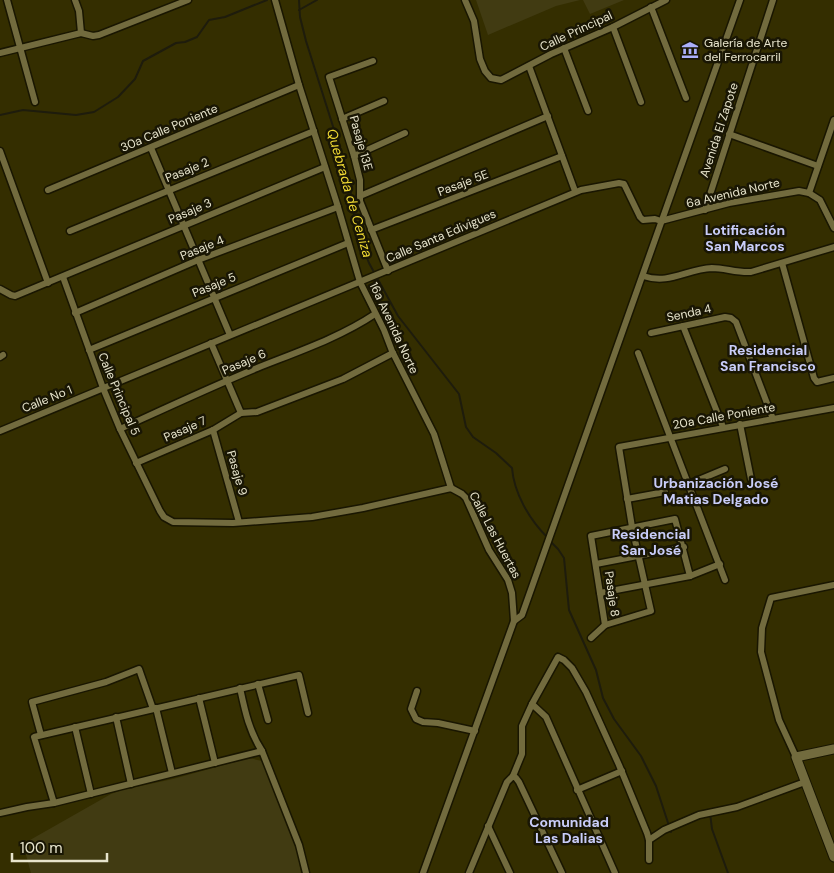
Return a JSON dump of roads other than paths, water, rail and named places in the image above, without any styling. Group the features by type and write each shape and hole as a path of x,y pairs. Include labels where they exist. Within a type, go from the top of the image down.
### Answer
{"street":[{"path":"7,0 35,102"},
{"path":"75,0 80,18 81,33"},
{"path":"0,53 81,33 93,36 99,35 176,2 188,0"},
{"name":"Calle Principal","path":"465,0 474,21 480,59 485,71 495,80 500,80 666,0"},
{"path":"514,621 522,615 740,0"},
{"name":"Avenida El Zapote","path":"705,210 728,134 773,0"},
{"name":"16a Avenida Norte","path":"275,2 298,85 314,130 360,282 434,434 451,488"},
{"path":"651,7 686,98"},
{"path":"613,27 641,102"},
{"path":"564,48 588,110"},
{"name":"Pasaje 13E","path":"373,61 329,77 354,156 360,180 360,201 388,271"},
{"path":"528,66 575,192"},
{"name":"30a Calle Poniente","path":"48,190 298,85"},
{"path":"342,119 384,101"},
{"path":"360,196 548,116"},
{"path":"834,120 809,193 820,200 834,228"},
{"name":"Pasaje 2","path":"70,231 314,130"},
{"path":"354,156 405,133"},
{"path":"728,134 818,166"},
{"path":"151,148 230,335"},
{"path":"0,151 48,283"},
{"name":"Pasaje 5E","path":"372,230 562,156"},
{"name":"Pasaje 3","path":"0,288 15,296 325,167"},
{"name":"Calle Santa Edivigues","path":"103,388 575,192 622,183 625,185 643,220 656,219 662,221"},
{"name":"6a Avenida Norte","path":"662,221 753,198 795,191 809,193"},
{"name":"Pasaje 4","path":"75,313 198,260 338,207"},
{"name":"Pasaje 5","path":"88,350 348,243"},
{"path":"643,276 660,280 712,268 751,272 834,247"},
{"path":"782,262 817,382 834,378"},
{"name":"Calle Principal 5","path":"63,277 103,388 136,463 164,517"},
{"name":"Pasaje 6","path":"120,428 357,326 375,314"},
{"name":"Senda 4","path":"651,332 725,317 731,318 736,322 773,419"},
{"path":"683,326 723,427"},
{"path":"211,343 241,413 257,412 343,379 393,353"},
{"path":"638,353 725,580"},
{"name":"Calle No 1","path":"0,431 103,388"},
{"name":"20a Calle Poniente","path":"627,499 619,447 834,408"},
{"name":"Pasaje 7","path":"136,463 213,430 241,413"},
{"path":"740,424 751,479"},
{"name":"Pasaje 9","path":"213,430 239,522"},
{"path":"689,484 725,469"},
{"name":"Calle Las Huertas","path":"164,517 173,522 183,524 312,516 363,508 451,488 466,498 486,546 508,580 512,593 514,621 423,873"},
{"path":"591,638 605,625 651,611 627,499 665,492"},
{"path":"632,527 675,519 684,547 690,576"},
{"name":"Pasaje 8","path":"605,625 590,536 632,527"},
{"path":"596,564 684,547"},
{"path":"600,593 690,576 720,564"},
{"path":"834,586 771,598 762,628 761,652 779,720 796,757 834,857"},
{"path":"469,873 506,782 512,776 522,754 523,720 558,657 564,660 577,676 586,692 622,771 649,840 649,860"},
{"path":"42,735 32,702 89,687 139,669 155,708 172,774"},
{"path":"54,803 34,737 299,675 308,713"},
{"path":"258,684 268,720"},
{"path":"240,688 248,724 262,750 300,845 306,873"},
{"path":"418,691 411,709 416,719 423,722 438,723 475,731"},
{"path":"199,698 215,763"},
{"path":"532,704 546,717 615,873"},
{"path":"116,717 131,784"},
{"path":"75,727 91,794"},
{"path":"796,757 834,749"},
{"path":"0,813 54,803 262,750"},
{"path":"577,790 622,771"},
{"path":"512,776 519,782 562,873"},
{"path":"649,840 664,830 699,815 738,807 805,782"},
{"path":"488,826 510,873"}],"waterway":[{"path":"0,115 23,110 76,115 94,112 118,97 135,79 143,61 176,43 185,42 197,37 209,20 225,17 267,0"},
{"name":"Quebrada de Ceniza","path":"299,0 300,17 306,41 349,177 353,211 369,263 398,316 459,394 466,427 473,437 496,453 512,468 519,496 534,522 547,537"},
{"path":"299,10 317,0"},
{"name":"Quebrada de Ceniza","path":"550,541 564,558 569,610 596,670 603,698 614,719 641,756 656,786 671,832"},
{"name":"Quebrada de Ceniza","path":"710,813 712,829 728,873"}],"place":[{"name":"Galería de Arte del Ferrocarril","path":"690,50"}],"district":[{"name":"Lotificación San Marcos","path":"745,238"},
{"name":"Residencial San Francisco","path":"768,358"},
{"name":"Urbanización José Matias Delgado","path":"716,492"},
{"name":"Residencial San José","path":"651,542"},
{"name":"Comunidad Las Dalias","path":"569,830"}]}
